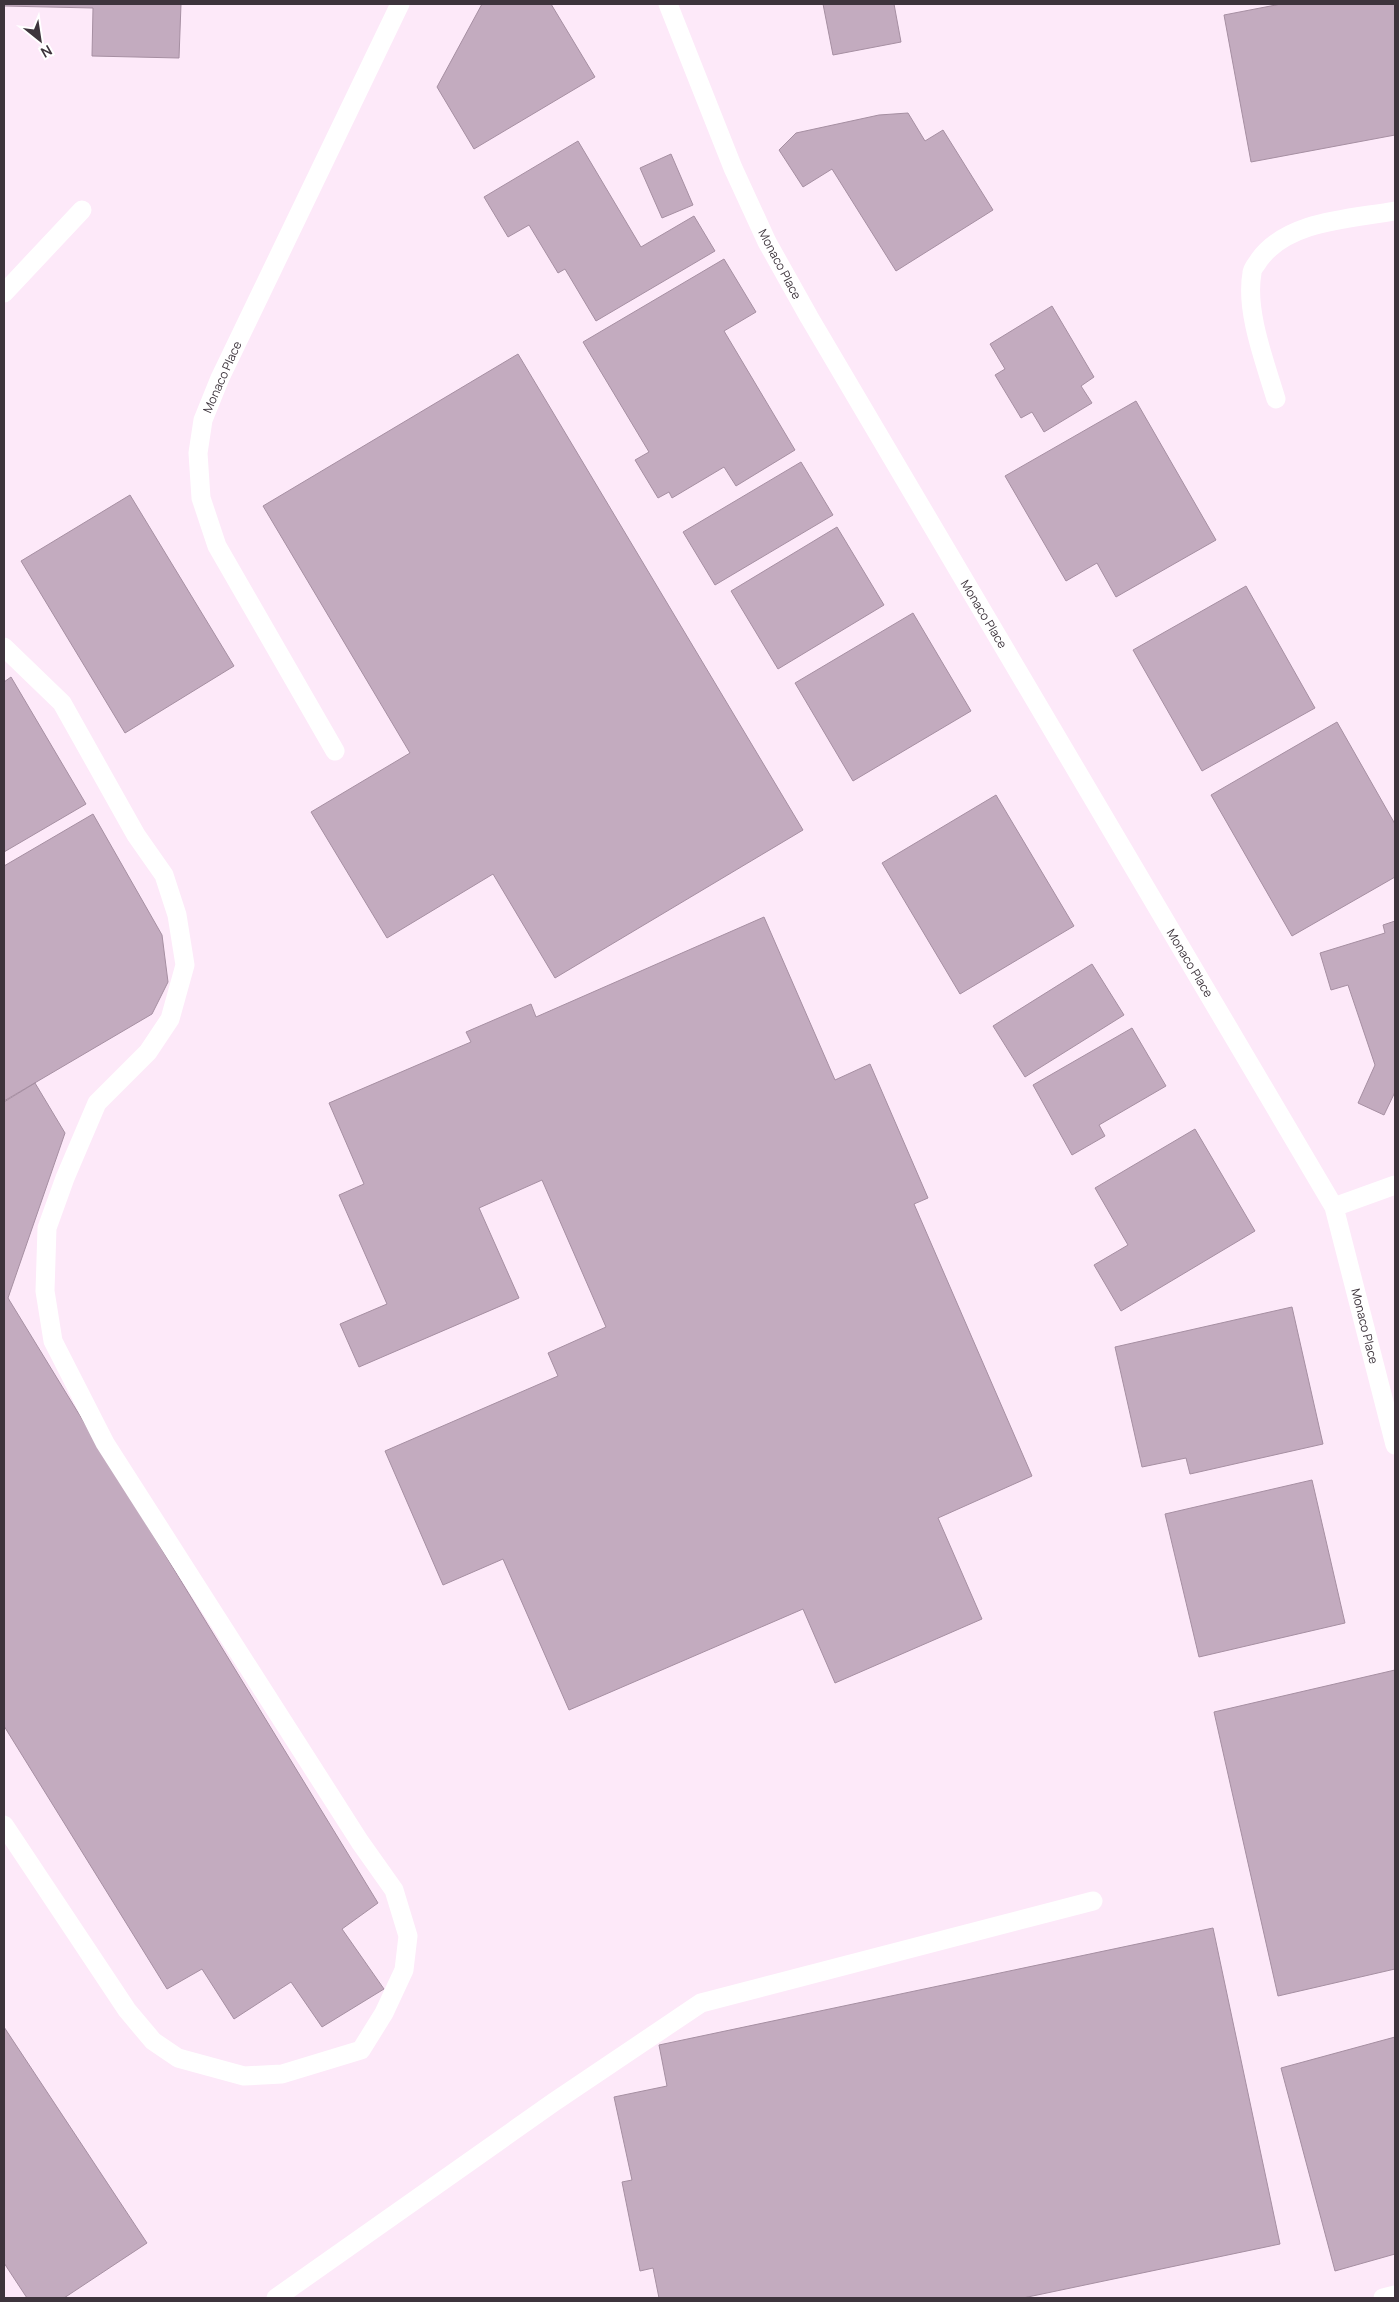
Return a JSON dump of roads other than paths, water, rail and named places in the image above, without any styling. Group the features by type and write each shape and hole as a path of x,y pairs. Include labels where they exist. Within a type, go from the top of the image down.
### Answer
{"lane":[{"name":"Monaco Place","path":"336,751 217,546 201,498 198,453 203,420 220,378 400,4"},
{"name":"Monaco Place","path":"668,4 733,168 767,242 809,318 1334,1207 1395,1445"},
{"path":"4,293 82,210"},
{"path":"1276,399 1260,344 1251,298 1252,271 1263,255 1286,237 1314,226 1395,211"},
{"path":"4,647 62,702 136,835 164,875 177,916 185,965 170,1019 148,1052 97,1103 65,1178 47,1228 45,1291 53,1341 105,1443 360,1842 394,1890 408,1936 404,1970 384,2013 361,2050 282,2074 244,2076 178,2058 153,2041 127,2010 4,1825"},
{"path":"1334,1207 1395,1185"},
{"path":"276,2298 554,2102 702,2003 1093,1901"},
{"path":"1383,2298 1395,2295"}]}
